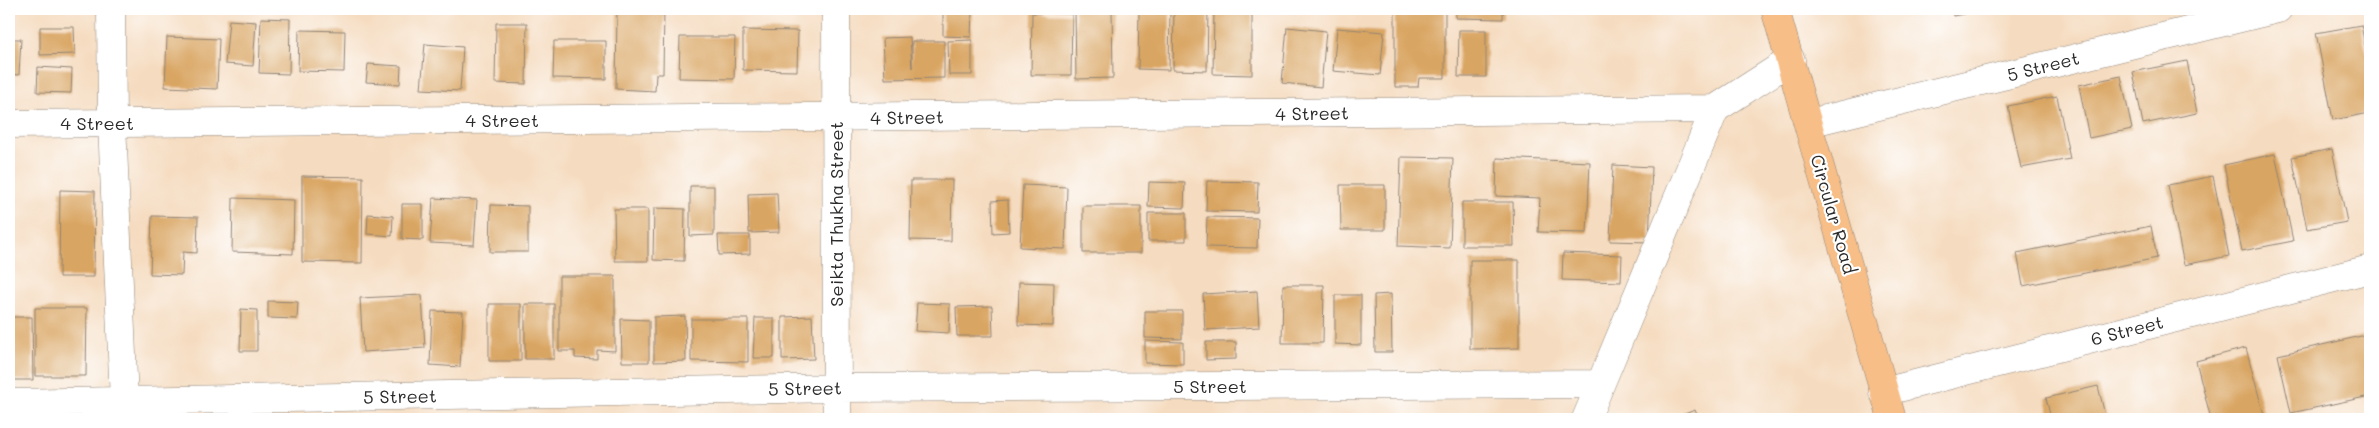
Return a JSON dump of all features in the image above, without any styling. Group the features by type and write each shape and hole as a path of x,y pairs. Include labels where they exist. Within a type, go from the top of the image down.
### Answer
{"main road":[{"name":"Circular Road","path":"1775,9 1892,419"}],"street":[{"path":"111,9 112,123 124,401"},
{"name":"Seikta Thukha Street","path":"836,9 837,419"},
{"name":"5 Street","path":"1809,123 2278,9"},
{"path":"1586,419 1715,109 1791,60"},
{"name":"4 Street","path":"9,124 1715,109"},
{"name":"6 Street","path":"1884,392 2370,269"},
{"name":"5 Street","path":"9,403 837,388 1600,384"}],"building":[{"path":"617,9 664,10 663,74 656,74 655,91 616,89"},
{"path":"1075,9 1112,9 1113,78 1076,79"},
{"path":"1139,9 1170,9 1169,70 1138,69"},
{"path":"1174,9 1208,9 1207,71 1173,70"},
{"path":"1214,9 1252,9 1252,75 1213,74"},
{"path":"1456,9 1503,9 1503,19 1456,18"},
{"path":"1951,9 1985,9 1985,10 1953,16"},
{"path":"1395,10 1445,11 1445,78 1419,78 1418,87 1395,87"},
{"path":"943,12 972,12 971,37 943,36"},
{"path":"1032,13 1072,14 1071,75 1031,75"},
{"path":"261,18 290,19 289,74 259,73"},
{"path":"229,20 256,22 253,66 225,64"},
{"path":"496,23 527,23 526,84 495,83"},
{"path":"2361,25 2370,71 2370,113 2333,120 2316,33"},
{"path":"40,27 74,27 75,54 40,55"},
{"path":"1287,27 1326,31 1321,87 1282,83"},
{"path":"1337,28 1384,32 1380,75 1333,71"},
{"path":"299,30 345,31 344,72 298,71"},
{"path":"743,30 798,31 797,71 743,70"},
{"path":"1459,30 1486,30 1486,77 1458,77"},
{"path":"167,37 219,39 217,89 165,87"},
{"path":"680,37 735,37 734,79 679,78"},
{"path":"910,37 912,68 912,41 944,41 944,78 885,79 883,38"},
{"path":"9,39 21,39 19,75 9,74"},
{"path":"972,40 972,75 949,75 948,41"},
{"path":"554,41 606,41 606,79 553,78"},
{"path":"425,44 463,47 460,91 421,89"},
{"path":"2187,61 2197,113 2143,124 2133,72"},
{"path":"368,64 401,66 400,84 366,82"},
{"path":"38,67 72,69 71,93 37,92"},
{"path":"2121,76 2132,129 2089,138 2079,85"},
{"path":"2057,96 2070,159 2021,168 2008,106"},
{"path":"2332,149 2347,222 2307,229 2292,157"},
{"path":"2275,154 2293,241 2242,251 2224,165"},
{"path":"1401,157 1453,158 1450,248 1398,246"},
{"path":"1497,158 1590,162 1587,233 1538,232 1540,198 1496,196"},
{"path":"1613,165 1652,167 1649,242 1610,241"},
{"path":"302,176 363,177 362,263 302,262"},
{"path":"2213,176 2229,256 2184,265 2168,185"},
{"path":"911,180 952,180 951,241 910,240"},
{"path":"1207,181 1258,182 1257,212 1206,211"},
{"path":"1149,182 1185,183 1184,208 1148,207"},
{"path":"1023,185 1067,187 1065,249 1020,247"},
{"path":"1340,185 1385,185 1385,230 1341,230"},
{"path":"690,186 714,186 714,235 690,236"},
{"path":"60,190 95,191 94,277 59,277"},
{"path":"777,193 779,232 749,233 748,194"},
{"path":"233,198 294,200 293,254 232,252"},
{"path":"433,198 477,200 474,245 430,243"},
{"path":"1008,200 1009,232 993,233 992,201"},
{"path":"1462,202 1513,202 1514,246 1462,246"},
{"path":"402,204 423,204 423,240 402,239"},
{"path":"491,205 528,206 528,252 490,252"},
{"path":"1083,206 1141,206 1141,253 1083,253"},
{"path":"654,208 685,209 684,261 653,260"},
{"path":"614,209 648,209 648,261 615,261"},
{"path":"1148,213 1186,213 1186,241 1148,241"},
{"path":"368,214 393,216 392,236 367,234"},
{"path":"152,216 198,217 197,253 183,252 182,275 150,274"},
{"path":"1207,217 1258,218 1257,248 1206,247"},
{"path":"2151,226 2157,258 2023,286 2017,253"},
{"path":"718,235 750,235 750,254 719,255"},
{"path":"1563,253 1622,255 1621,282 1562,280"},
{"path":"1470,260 1519,260 1519,348 1470,349"},
{"path":"559,276 615,276 615,351 597,350 597,359 575,358 575,351 559,351"},
{"path":"1019,282 1054,283 1053,326 1018,325"},
{"path":"1283,285 1324,285 1323,343 1282,343"},
{"path":"1257,291 1259,327 1205,330 1203,294"},
{"path":"1391,294 1392,352 1375,352 1374,295"},
{"path":"422,295 425,348 363,352 360,298"},
{"path":"1335,295 1361,295 1361,345 1335,344"},
{"path":"268,301 298,302 297,319 268,318"},
{"path":"917,303 950,304 949,333 915,331"},
{"path":"489,304 521,304 521,361 489,361"},
{"path":"525,304 554,304 554,359 525,359"},
{"path":"992,306 993,336 957,336 956,307"},
{"path":"35,308 87,308 86,376 35,376"},
{"path":"241,309 257,310 257,351 240,351"},
{"path":"432,311 463,312 460,367 430,365"},
{"path":"1145,311 1182,311 1182,339 1145,338"},
{"path":"685,316 686,361 654,362 654,317"},
{"path":"812,316 814,359 782,360 782,317"},
{"path":"9,317 32,317 33,380 9,380"},
{"path":"755,318 774,318 774,358 753,358"},
{"path":"621,319 649,320 649,362 622,362"},
{"path":"691,319 748,319 748,362 691,361"},
{"path":"2370,334 2370,396 2291,413 2278,355"},
{"path":"1145,341 1183,342 1183,364 1145,363"},
{"path":"1206,342 1236,342 1236,359 1206,360"},
{"path":"2246,348 2265,419 2211,419 2196,361"},
{"path":"2098,386 2106,419 2051,419 2046,398"},
{"path":"1695,410 1699,419 1671,419"}]}
